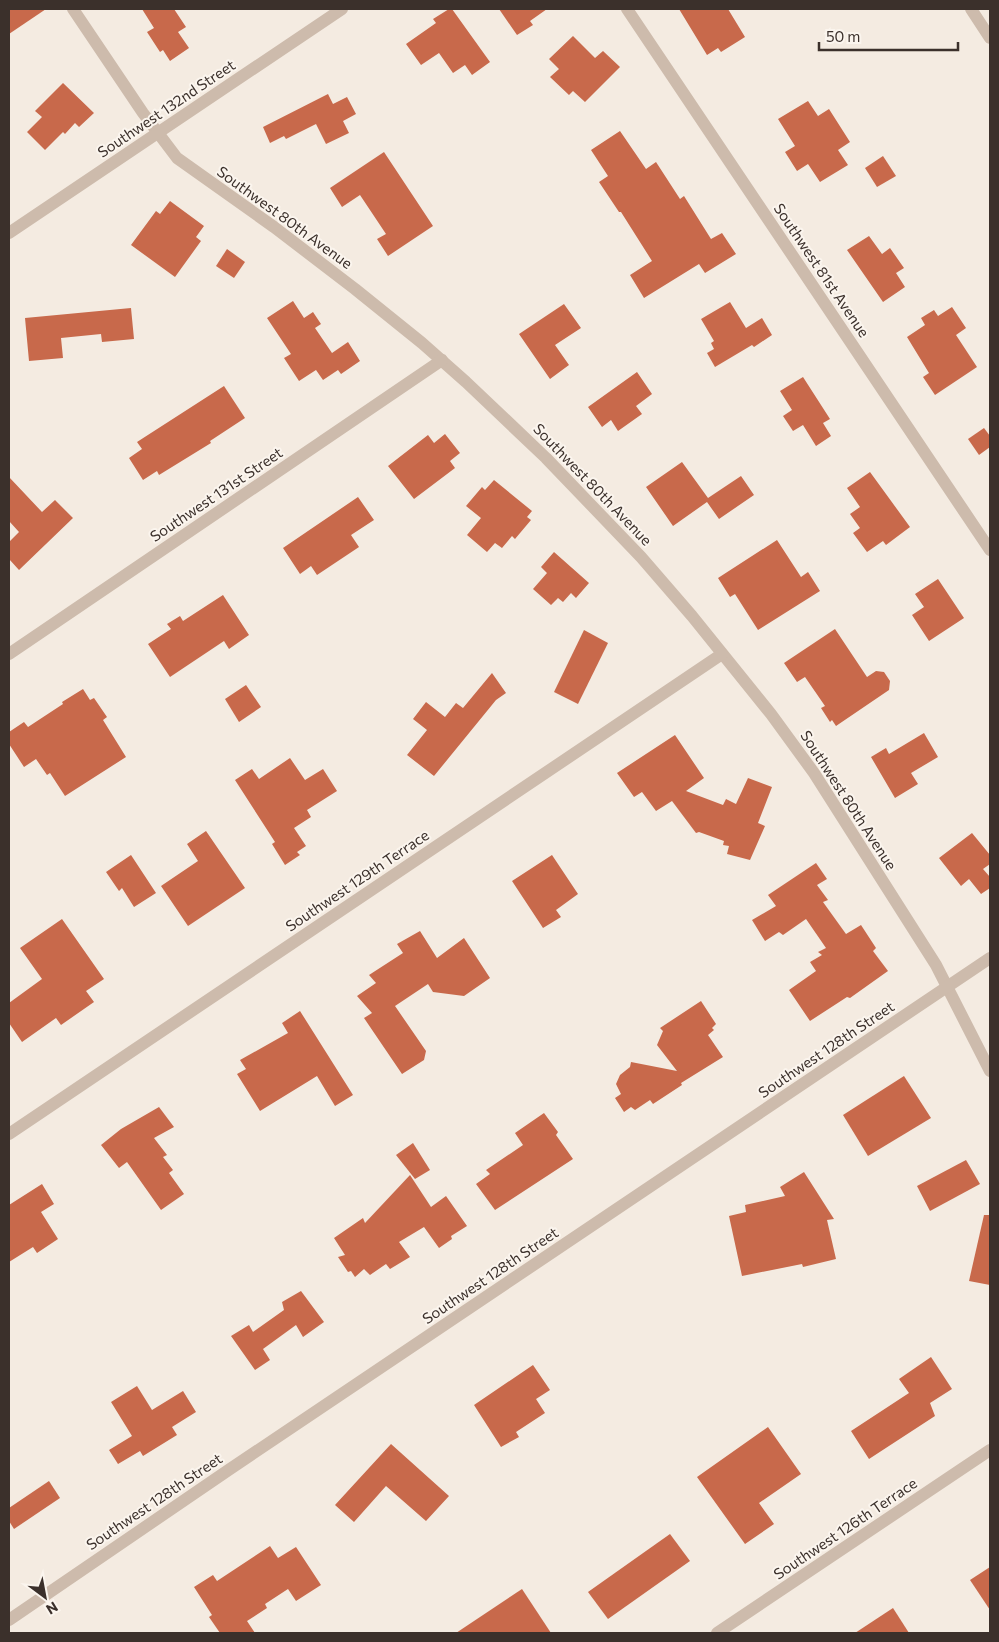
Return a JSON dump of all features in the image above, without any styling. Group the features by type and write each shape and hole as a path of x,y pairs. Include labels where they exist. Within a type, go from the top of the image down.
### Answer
{"street":[{"name":"Southwest 80th Avenue","path":"73,9 143,113 177,158 274,227 442,360 495,408 559,471 653,572 771,714 814,773 936,965 990,1071"},
{"name":"Southwest 132nd Street","path":"9,233 342,9"},
{"name":"Southwest 81st Avenue","path":"627,9 990,550"},
{"path":"971,9 990,38"},
{"name":"Southwest 131st Street","path":"9,654 442,360"},
{"name":"Southwest 129th Terrace","path":"9,1134 722,654"},
{"name":"Southwest 128th Street","path":"9,1620 230,1469 990,958"},
{"name":"Southwest 126th Terrace","path":"717,1633 990,1450"}],"building":[{"path":"9,9 46,9 9,34"},
{"path":"142,9 174,9 186,27 178,32 189,48 170,61 163,50 160,52 147,32 154,28"},
{"path":"452,9 490,62 472,75 465,65 453,73 439,53 421,65 406,44 436,23 433,19"},
{"path":"499,9 547,9 530,21 533,25 517,35"},
{"path":"679,9 728,9 745,37 721,52 718,48 707,55"},
{"path":"573,36 595,58 603,51 620,67 585,102 573,91 569,95 550,77 559,69 549,59"},
{"path":"63,83 94,113 79,127 75,123 65,134 63,132 45,150 27,132 42,117 35,111"},
{"path":"328,94 333,104 347,97 356,114 343,121 349,133 326,144 316,124 286,139 284,136 270,143 263,127"},
{"path":"808,101 818,116 829,109 850,142 838,150 848,165 820,182 808,164 797,171 785,152 795,146 778,119"},
{"path":"620,131 646,169 656,162 680,199 684,196 711,239 722,233 736,254 705,273 699,264 644,298 630,275 652,261 621,212 619,212 599,182 608,176 591,150"},
{"path":"384,152 433,226 388,256 377,239 386,234 360,195 342,207 330,188"},
{"path":"883,156 896,176 877,187 865,168"},
{"path":"170,201 204,226 196,237 201,241 175,277 131,245 156,211 160,214"},
{"path":"869,236 882,254 890,248 904,268 896,273 905,287 883,302 847,250"},
{"path":"227,249 245,262 234,278 216,266"},
{"path":"293,301 304,318 313,312 321,324 315,328 332,353 348,342 360,361 341,374 338,370 323,380 316,370 299,381 284,358 291,354 267,318"},
{"path":"730,302 746,328 762,318 772,335 754,347 752,345 715,367 707,353 714,349 711,343 714,341 701,319"},
{"path":"564,304 581,328 555,345 569,365 550,379 519,334"},
{"path":"952,307 966,328 956,335 977,367 935,395 923,377 929,373 907,337 925,325 921,318 934,310 938,316"},
{"path":"131,308 134,339 102,342 101,334 61,338 63,358 29,361 25,318"},
{"path":"637,372 652,394 636,406 642,414 618,431 611,420 602,427 588,407"},
{"path":"803,377 830,419 823,423 831,436 816,446 803,425 793,431 783,416 792,410 780,391"},
{"path":"224,386 245,418 210,441 211,443 159,475 157,471 143,480 129,458 142,449 137,442"},
{"path":"984,428 990,436 990,447 979,455 968,439"},
{"path":"445,434 460,453 450,461 455,468 414,499 388,466 428,435 434,443"},
{"path":"682,462 708,498 741,476 754,495 719,519 707,502 673,526 646,487"},
{"path":"870,472 910,527 886,545 883,541 867,552 853,533 860,528 850,514 860,507 847,488"},
{"path":"9,477 42,512 55,500 73,518 19,570 9,559 9,542 19,532 9,521"},
{"path":"494,480 532,511 527,517 531,520 515,539 512,536 502,548 495,543 487,552 467,535 481,518 466,506 482,487 485,490"},
{"path":"358,497 374,520 351,535 359,547 317,575 311,566 300,574 283,548"},
{"path":"777,540 801,577 808,572 820,591 758,630 735,594 730,597 718,578"},
{"path":"554,552 589,583 576,598 571,593 563,602 558,598 551,605 533,589 547,573 541,567"},
{"path":"938,579 964,618 929,641 912,615 924,607 915,594"},
{"path":"223,595 249,635 229,649 224,641 170,677 148,644 171,629 167,624 180,616 183,621"},
{"path":"835,629 867,677 876,671 884,672 890,681 889,690 836,726 832,720 830,722 821,708 825,706 805,677 797,682 784,663"},
{"path":"584,630 608,643 578,704 554,692"},
{"path":"492,673 506,693 496,700 434,776 407,755 427,730 413,719 426,702 445,717 456,703 463,708"},
{"path":"246,685 261,707 239,722 225,699"},
{"path":"83,689 90,700 94,698 107,717 103,720 126,757 65,796 50,773 47,775 36,759 24,767 9,744 9,732 24,722 28,727"},
{"path":"924,733 938,757 911,773 918,784 895,798 871,757 886,748 889,754"},
{"path":"675,735 704,778 686,791 723,805 726,799 736,804 748,778 772,787 758,823 765,826 750,860 727,854 729,846 723,845 724,841 699,832 696,833 672,801 656,811 642,792 634,797 617,773"},
{"path":"290,758 305,780 323,769 337,791 307,810 311,817 294,828 306,846 297,852 300,855 285,865 272,844 275,842 235,780 252,769 259,779"},
{"path":"206,831 245,888 188,926 161,886 198,861 187,844"},
{"path":"972,833 990,855 990,864 983,869 990,877 990,888 981,894 969,879 961,886 939,858"},
{"path":"131,855 156,893 134,907 122,888 119,891 106,872"},
{"path":"552,855 578,894 556,910 561,917 543,928 512,881"},
{"path":"816,863 827,879 817,885 828,900 823,902 846,934 861,925 876,948 873,951 888,971 850,998 847,997 810,1021 789,990 816,971 810,962 822,955 818,952 826,948 806,919 783,935 779,932 765,941 752,920 776,906 768,895"},
{"path":"62,919 104,979 86,991 94,1002 61,1025 56,1018 22,1042 9,1023 9,1003 42,979 20,948"},
{"path":"420,931 437,958 464,938 490,978 464,996 433,992 428,984 395,1006 426,1051 424,1060 402,1074 364,1018 372,1013 357,996 376,983 369,975 403,953 397,944"},
{"path":"701,1001 716,1024 712,1028 714,1030 708,1035 723,1057 681,1083 682,1085 653,1104 650,1100 635,1110 631,1107 624,1112 615,1098 621,1094 616,1084 620,1075 630,1067 631,1062 677,1071 657,1045 663,1031 660,1028"},
{"path":"300,1011 353,1095 335,1106 317,1076 260,1111 237,1074 246,1069 240,1060 288,1033 282,1023"},
{"path":"904,1076 931,1118 868,1156 843,1115"},
{"path":"159,1107 174,1127 154,1138 167,1155 163,1157 173,1170 169,1173 184,1194 161,1210 127,1162 119,1168 101,1145 121,1129"},
{"path":"544,1113 558,1132 556,1135 573,1159 495,1210 476,1184 490,1174 486,1170 523,1145 515,1133"},
{"path":"413,1143 430,1170 415,1179 396,1155"},
{"path":"966,1160 980,1184 930,1211 917,1186"},
{"path":"804,1172 834,1219 827,1220 836,1259 803,1267 802,1264 742,1276 729,1216 746,1212 745,1205 785,1196 780,1187"},
{"path":"410,1175 431,1207 446,1196 467,1226 451,1236 452,1239 439,1248 424,1227 399,1242 410,1257 390,1269 386,1264 370,1275 364,1269 355,1277 351,1271 348,1272 338,1257 345,1255 334,1238 363,1218 365,1223"},
{"path":"42,1184 54,1204 41,1212 58,1239 37,1253 33,1247 9,1262 9,1205"},
{"path":"984,1215 990,1215 990,1285 969,1281"},
{"path":"301,1291 324,1322 303,1337 296,1325 263,1349 270,1360 255,1370 231,1336 249,1325 253,1332 284,1310 282,1302"},
{"path":"931,1357 952,1389 930,1403 935,1416 869,1459 851,1431 909,1393 899,1379"},
{"path":"533,1365 550,1390 536,1399 545,1413 516,1432 519,1437 501,1447 474,1405"},
{"path":"137,1386 152,1410 183,1391 196,1412 172,1427 177,1435 143,1456 140,1451 118,1464 109,1450 132,1436 111,1402"},
{"path":"768,1427 801,1474 759,1503 774,1524 745,1544 697,1477"},
{"path":"391,1444 449,1496 426,1521 386,1486 354,1522 335,1505"},
{"path":"49,1481 60,1498 14,1529 9,1521 9,1508"},
{"path":"670,1534 690,1561 608,1619 588,1592"},
{"path":"270,1546 278,1558 296,1547 321,1585 296,1601 288,1589 265,1604 267,1608 247,1621 255,1633 220,1633 209,1617 212,1615 194,1587 213,1575 217,1581"},
{"path":"990,1567 990,1610 970,1580"},
{"path":"522,1589 551,1633 456,1633"},
{"path":"893,1608 909,1633 855,1633"}]}
